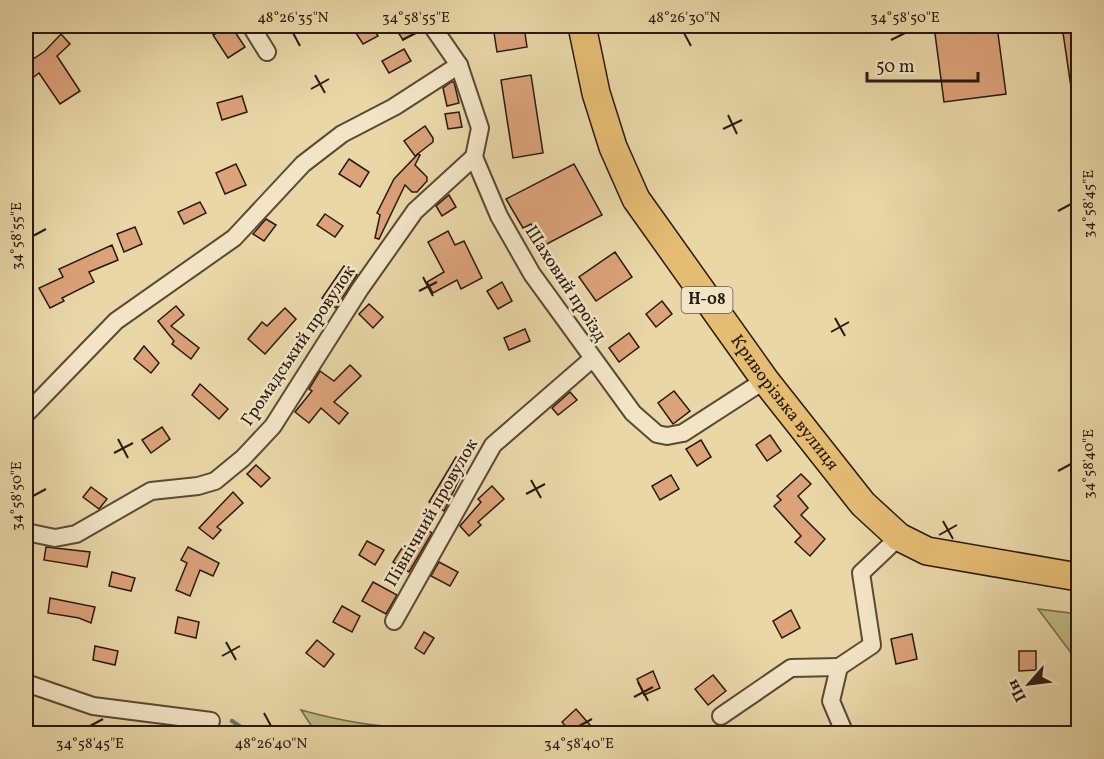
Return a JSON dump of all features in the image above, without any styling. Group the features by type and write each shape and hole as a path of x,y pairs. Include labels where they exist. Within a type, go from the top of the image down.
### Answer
{"main road":[{"name":"Криворізька вулиця","path":"582,26 596,93 623,174 657,230 765,380 862,504 899,537 927,551 955,558 1078,577"}],"street":[{"path":"251,26 267,52"},
{"path":"437,30 459,65 480,128 474,158"},
{"path":"26,414 116,321 234,238 311,158 342,134 394,107 459,65"},
{"name":"Шаховий проїзд","path":"474,158 499,216 527,264 592,359 645,425 667,436 683,433 765,380"},
{"name":"Громадський провулок","path":"26,532 55,538 76,534 151,491 215,481 243,458 273,426 360,289 415,210 474,158"},
{"name":"Північний провулок","path":"394,621 493,444 592,359"},
{"path":"721,716 792,668 839,667 872,645 861,573 899,537"},
{"path":"839,667 831,701 845,734"},
{"path":"26,683 93,706 211,721"}],"shaded area":[{"path":"1038,609 1078,614 1078,662"},
{"path":"301,710 370,725 412,728 454,726 480,733 316,733"}],"building":[{"path":"231,26 245,47 228,58 213,35"},
{"path":"372,26 378,36 363,44 356,33"},
{"path":"394,26 422,26 422,29 403,40"},
{"path":"493,26 524,26 527,47 497,52"},
{"path":"934,26 997,26 1006,94 944,102"},
{"path":"1062,26 1078,26 1078,87 1071,87"},
{"path":"61,34 70,44 57,56 80,91 60,104 39,73 26,83 26,64 45,51"},
{"path":"404,49 411,61 389,73 382,61"},
{"path":"531,75 543,153 513,158 501,80"},
{"path":"454,82 459,103 447,106 443,88"},
{"path":"242,96 247,112 222,120 217,103"},
{"path":"459,112 462,127 448,129 445,114"},
{"path":"425,126 433,142 415,156 404,141"},
{"path":"418,154 420,155 415,165 427,177 427,181 417,192 412,192 405,185 379,239 375,238 380,215 377,213 394,179"},
{"path":"349,159 369,172 360,187 339,174"},
{"path":"236,164 246,185 225,194 216,173"},
{"path":"574,164 602,215 543,246 531,224 523,228 506,199"},
{"path":"449,195 456,207 442,216 436,206"},
{"path":"200,202 206,213 184,224 178,212"},
{"path":"325,214 343,226 335,237 317,225"},
{"path":"266,219 276,225 264,241 253,234"},
{"path":"135,227 142,244 124,252 117,234"},
{"path":"448,231 455,245 464,241 482,278 461,289 457,280 433,293 427,282 444,272 428,242"},
{"path":"112,245 118,260 89,272 94,282 62,298 64,301 50,308 39,288 63,277 59,269"},
{"path":"615,252 632,277 596,301 579,277"},
{"path":"344,266 357,275 336,308 322,298"},
{"path":"502,282 512,301 498,309 487,291"},
{"path":"662,301 672,314 656,327 646,314"},
{"path":"369,304 383,317 373,328 359,314"},
{"path":"176,306 184,315 171,326 199,348 191,359 172,344 174,341 158,321"},
{"path":"285,308 296,319 265,354 248,339 262,322 267,326"},
{"path":"525,329 530,341 509,350 504,338"},
{"path":"629,333 639,347 619,362 609,348"},
{"path":"144,346 159,363 151,373 134,359"},
{"path":"350,365 361,376 334,402 348,413 339,424 321,408 309,423 295,412 312,391 309,389 320,371 334,381"},
{"path":"200,384 228,409 219,419 192,395"},
{"path":"674,391 690,411 673,424 658,403"},
{"path":"570,392 577,400 558,415 552,408"},
{"path":"162,427 170,439 151,453 142,440"},
{"path":"770,435 781,451 767,461 756,445"},
{"path":"701,440 711,457 697,466 686,449"},
{"path":"456,457 467,463 444,511 429,502"},
{"path":"256,465 270,478 261,487 247,474"},
{"path":"801,474 811,484 798,496 808,508 801,515 825,539 810,556 795,542 801,536 774,506 781,500 777,496"},
{"path":"671,475 679,489 660,500 652,486"},
{"path":"492,486 504,499 478,522 481,525 469,536 460,526 481,502 478,499"},
{"path":"91,487 107,499 99,509 83,497"},
{"path":"233,492 243,503 217,527 221,530 213,539 199,528"},
{"path":"423,527 432,533 409,572 393,562 402,548 407,551"},
{"path":"367,541 384,550 375,565 359,555"},
{"path":"46,547 90,552 87,567 44,560"},
{"path":"188,547 219,563 213,576 200,570 190,596 176,590 187,563 181,560"},
{"path":"439,562 458,572 450,586 431,576"},
{"path":"112,572 135,578 131,591 109,586"},
{"path":"373,582 397,595 386,614 362,601"},
{"path":"50,598 95,607 91,623 79,618 48,613"},
{"path":"342,606 360,616 352,632 333,622"},
{"path":"791,610 800,628 782,638 773,621"},
{"path":"178,617 199,622 196,638 175,633"},
{"path":"424,632 434,638 424,654 415,648"},
{"path":"912,634 917,659 896,664 891,639"},
{"path":"317,640 334,654 324,667 306,653"},
{"path":"95,646 118,651 115,665 93,660"},
{"path":"1019,651 1036,651 1036,670 1019,671"},
{"path":"653,671 660,688 644,695 637,679"},
{"path":"713,675 726,691 708,705 695,689"},
{"path":"576,709 590,725 581,734 573,734 562,722"}],"waterway":[{"path":"232,721 251,734"}]}
